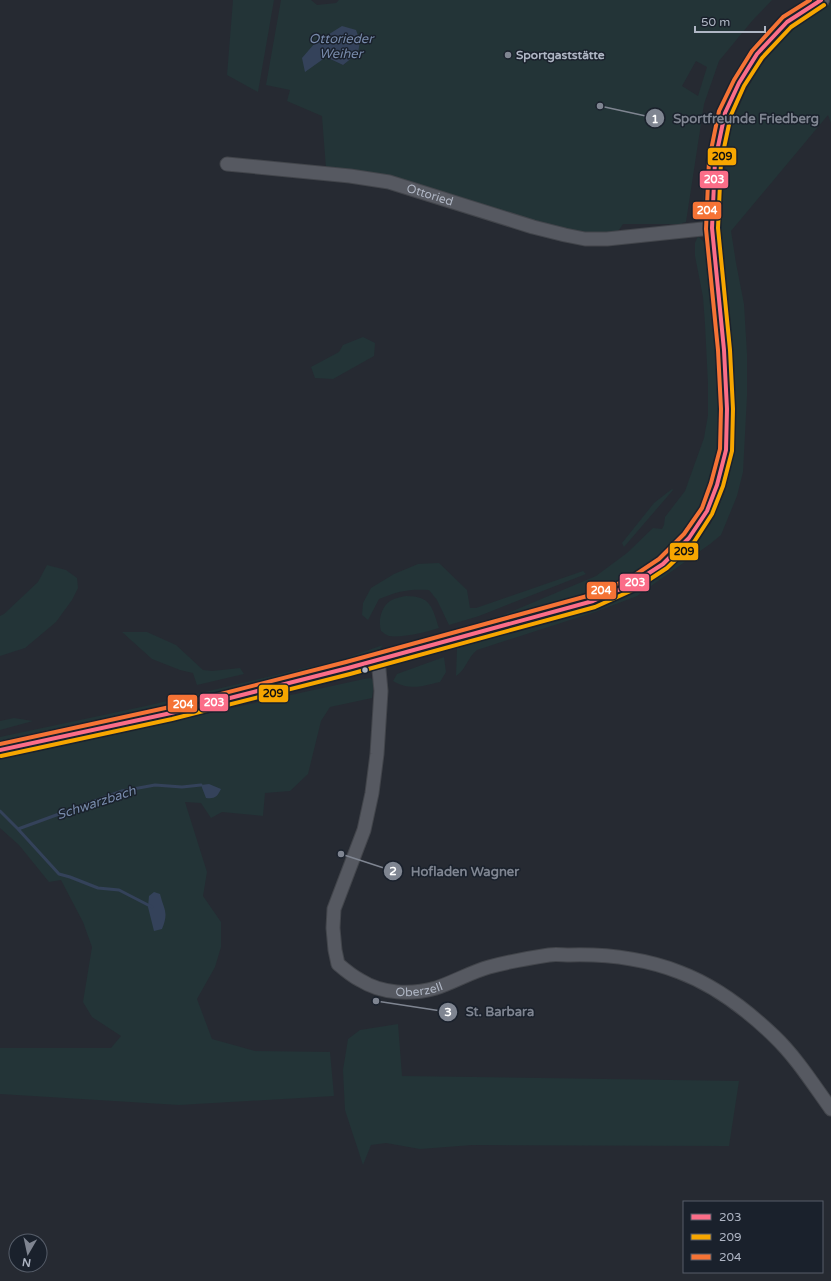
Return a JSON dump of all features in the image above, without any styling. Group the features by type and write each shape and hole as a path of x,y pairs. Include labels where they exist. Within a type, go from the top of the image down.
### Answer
{"main road":[{"path":"0,750 171,713 593,601 632,584 663,564 689,538 706,511 717,485 726,450 727,409 724,350 712,228 713,187 719,141 725,113 739,82 757,54 788,22 821,0"}],"street":[{"name":"Ottoried","path":"227,164 350,176 389,182 533,227 585,239 607,239 712,228"},
{"name":"Oberzell","path":"378,659 381,691 377,754 373,785 364,830 334,909 333,928 338,964 371,986 387,991 408,992 435,988 489,967 550,955 582,954 619,957 679,972 708,986 750,1014 794,1057 831,1109"}],"shaded area":[{"path":"233,0 274,0 258,92 227,75"},
{"path":"281,0 311,0 317,5 336,3 339,0 772,0 752,21 719,61 704,104 686,222 682,224 623,224 620,229 608,236 588,236 326,168 322,116 287,101 290,90 266,85","holes":["357,53 343,65 326,57","696,61 707,67 698,96 682,86"]},
{"path":"831,3 831,123 828,115 731,231 744,304 747,354 747,396 743,472 737,496 721,535 637,596 595,612 477,650 462,671 456,676 457,648 554,620 665,569 698,541 711,523 725,492 732,457 725,292 718,189 726,184 726,162 729,139 735,117 744,96 767,57 782,40 809,16"},
{"path":"698,236 705,243 721,413 718,456 700,509 682,535 659,559 629,577 591,595 457,630 503,615 596,576 627,553 653,528 662,529 665,517 685,491 704,438 708,415 708,384 703,297 695,256 695,243"},
{"path":"363,337 375,343 374,356 333,379 315,378 311,367 339,352 343,345"},
{"path":"672,489 673,490 624,547 622,543 654,503"},
{"path":"439,563 467,590 470,608 476,608 583,571 586,574 479,616 449,625 437,600 429,590 409,590 386,596 379,599 368,620 362,615 363,603 371,588 394,574 418,564"},
{"path":"47,565 66,570 77,578 78,588 72,600 56,622 25,648 0,656 0,616 38,582"},
{"path":"406,596 421,598 426,601 432,609 439,628 401,636 389,636 381,631 380,619 384,607 392,600"},
{"path":"122,632 147,632 176,645 203,670 212,671 240,668 244,674 197,685 193,673 180,670 152,659"},
{"path":"383,645 380,649 343,662 148,711 0,742 0,737 146,706 343,659"},
{"path":"444,657 446,672 440,682 411,687 393,681 397,674"},
{"path":"371,678 374,683 372,698 330,707 321,721 308,774 290,791 265,793 263,816 222,812 211,818 201,803 185,802 207,872 203,896 221,922 221,947 215,967 197,999 212,1039 255,1051 330,1052 334,1096 179,1105 0,1094 0,1048 111,1048 121,1036 92,1017 83,1002 92,947 83,922 61,880 49,882 19,845 0,828 0,756 140,728"},
{"path":"14,718 33,721 0,730 0,721"},
{"path":"398,1024 402,1076 739,1081 729,1146 472,1145 420,1149 386,1143 371,1145 363,1165 345,1110 343,1070 348,1039 360,1030"}],"water":[{"name":"Ottorieder Weiher","path":"342,26 356,30 360,41 358,53 343,65 326,57 305,72 302,58 315,43"},
{"path":"209,784 221,789 214,798 206,798 201,785"},
{"path":"154,892 160,894 165,919 162,929 154,931 148,907 149,896"}],"waterway":[{"name":"Schwarzbach","path":"0,811 18,829 122,791 155,785 182,787 201,785"},
{"path":"18,829 59,874 98,888 119,890 152,907"}],"transit line":[{"name":"204","path":"0,744 170,707 346,662 591,595 629,579 659,559 684,534 702,508 711,483 720,449 721,409 718,350 706,229 709,160 719,111 734,80 752,51 783,17 810,0"},
{"name":"203","path":"0,750 171,713 348,668 593,601 632,584 663,564 689,538 707,511 717,485 726,450 727,409 724,350 712,228 715,161 725,113 739,83 757,54 787,22 821,0"},
{"name":"209","path":"1,756 172,719 350,674 595,607 635,589 667,568 694,542 712,514 723,486 732,451 733,409 730,350 718,228 721,162 731,115 744,86 762,58 791,27 824,5"}],"place":[{"name":"Sportgaststätte","path":"508,55"},
{"name":"Sportfreunde Friedberg","path":"600,106"},
{"name":"Hofladen Wagner","path":"341,854"},
{"name":"St. Barbara","path":"376,1001"}]}
